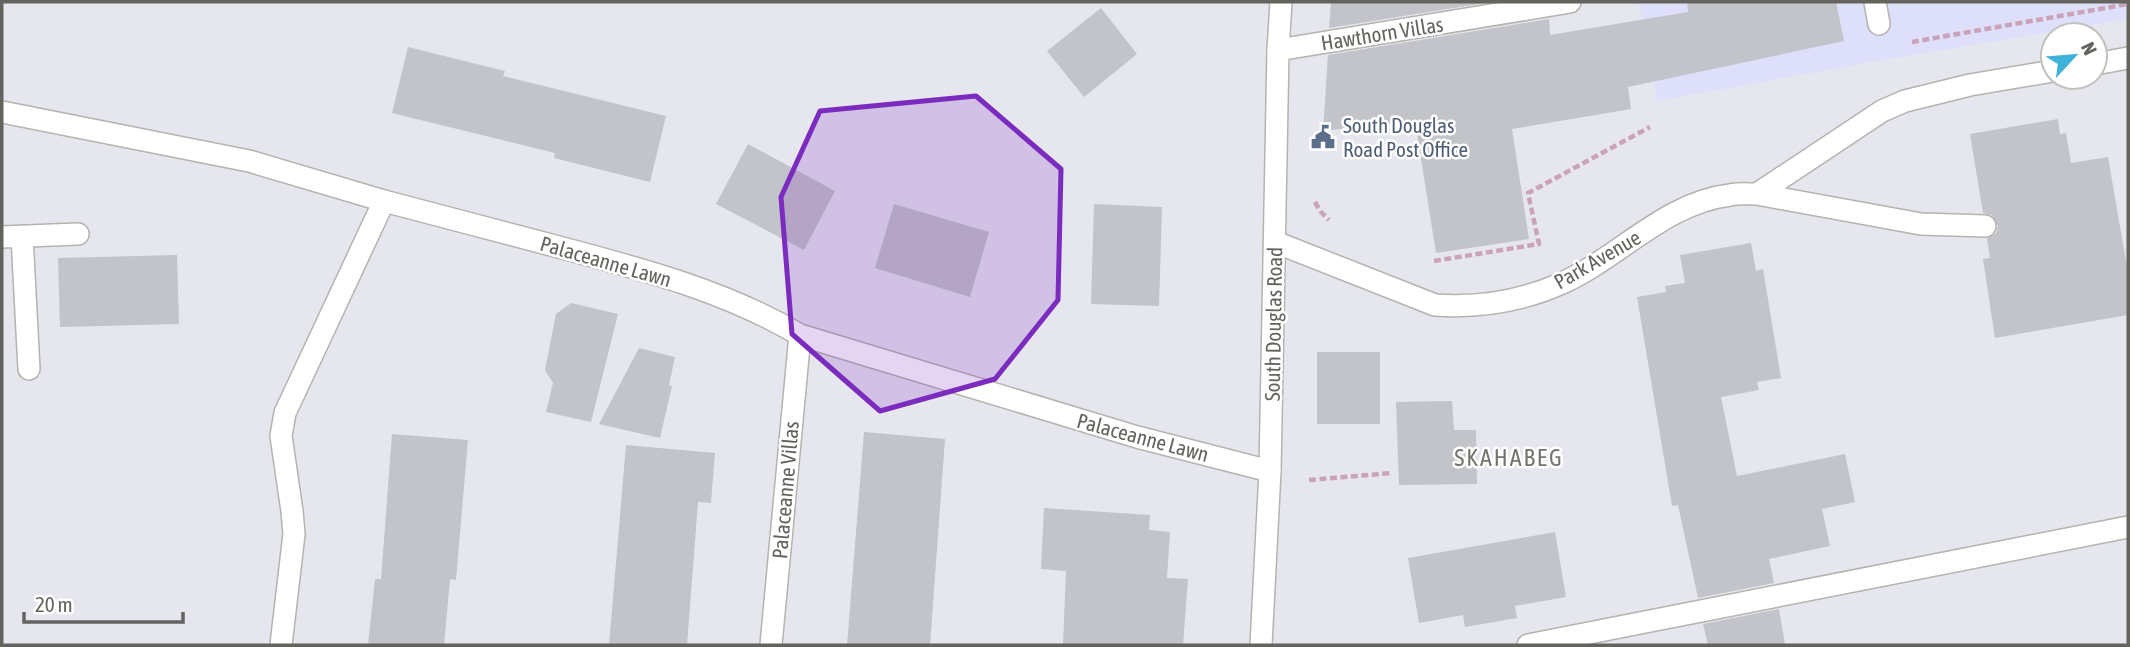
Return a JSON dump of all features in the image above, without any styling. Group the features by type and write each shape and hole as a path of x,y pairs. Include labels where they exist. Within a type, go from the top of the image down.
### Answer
{"street":[{"name":"South Douglas Road","path":"1261,645 1270,471 1281,2"},
{"name":"Hawthorn Villas","path":"1278,50 1570,2"},
{"path":"1875,2 1879,24"},
{"path":"2109,61 2128,58"},
{"name":"Park Avenue","path":"1757,194 1881,111 1905,101 1970,85 2039,73"},
{"name":"Palaceanne Lawn","path":"2,112 249,161 384,201 663,275 743,306 800,335 1137,438 1270,471"},
{"name":"Park Avenue","path":"1275,242 1435,305 1478,306 1528,295 1561,283 1665,218 1700,202 1730,195 1757,194 1921,224 1985,226"},
{"path":"281,645 293,534 281,436 285,413 384,201"},
{"path":"29,369 12,237 78,234"},
{"name":"Palaceanne Villas","path":"771,645 800,335"},
{"path":"1528,645 2128,527"}],"path":[{"path":"1879,24 1889,40 1908,43 2128,4"},
{"path":"1427,260 1539,244 1528,193 1650,127"},
{"path":"1315,192 1315,202 1332,223"},
{"path":"1309,480 1392,474"}],"highlighted area":[{"path":"976,96 1061,169 1058,300 995,379 880,411 792,334 781,197 820,111"}],"shaded area":[{"path":"1639,2 2128,2 2128,19 2109,22 2039,21 2039,34 1657,101"}],"building":[{"path":"1331,2 1491,2 1329,28"},
{"path":"1687,2 1836,2 1844,41 1628,87 1631,109 1512,129 1529,239 1436,253 1415,121 1323,131 1328,55 1549,19 1550,35 1688,12"},
{"path":"1101,8 1137,54 1084,97 1047,51"},
{"path":"408,47 505,71 503,76 666,116 650,182 554,158 555,153 392,113"},
{"path":"2058,119 2060,134 2066,133 2071,163 2108,157 2128,273 2128,315 1995,338 1983,259 1990,258 1987,239 1996,233 1998,226 1992,215 1983,213 1970,134"},
{"path":"748,144 835,191 804,250 716,204"},
{"path":"894,204 989,232 970,297 875,268"},
{"path":"1094,204 1162,207 1159,306 1091,304"},
{"path":"1751,243 1756,271 1763,269 1781,378 1757,382 1759,390 1721,397 1737,476 1845,454 1855,502 1822,509 1830,546 1769,559 1774,583 1698,598 1678,505 1672,506 1637,297 1666,292 1665,286 1685,283 1680,255"},
{"path":"177,255 179,324 60,327 58,258"},
{"path":"571,303 618,314 591,422 546,412 553,383 545,370 556,314"},
{"path":"639,348 675,357 669,385 672,386 660,438 599,424"},
{"path":"1317,352 1380,352 1380,424 1317,424"},
{"path":"1452,401 1454,430 1476,430 1477,484 1399,485 1396,402"},
{"path":"864,432 945,439 930,645 847,645"},
{"path":"392,434 468,440 456,580 450,579 444,645 368,645 375,579 381,579"},
{"path":"626,445 715,453 711,503 698,502 687,645 609,645"},
{"path":"1044,508 1150,515 1149,530 1170,532 1167,578 1188,579 1183,645 1063,645 1066,571 1041,569"},
{"path":"1555,532 1566,597 1515,606 1517,618 1465,627 1463,615 1419,623 1408,558"},
{"path":"1779,609 1785,645 1708,645 1703,624"}],"place":[{"name":"South Douglas Road Post Office","path":"1323,137"}],"district":[{"name":"SKAHABEG","path":"1509,457"}]}
